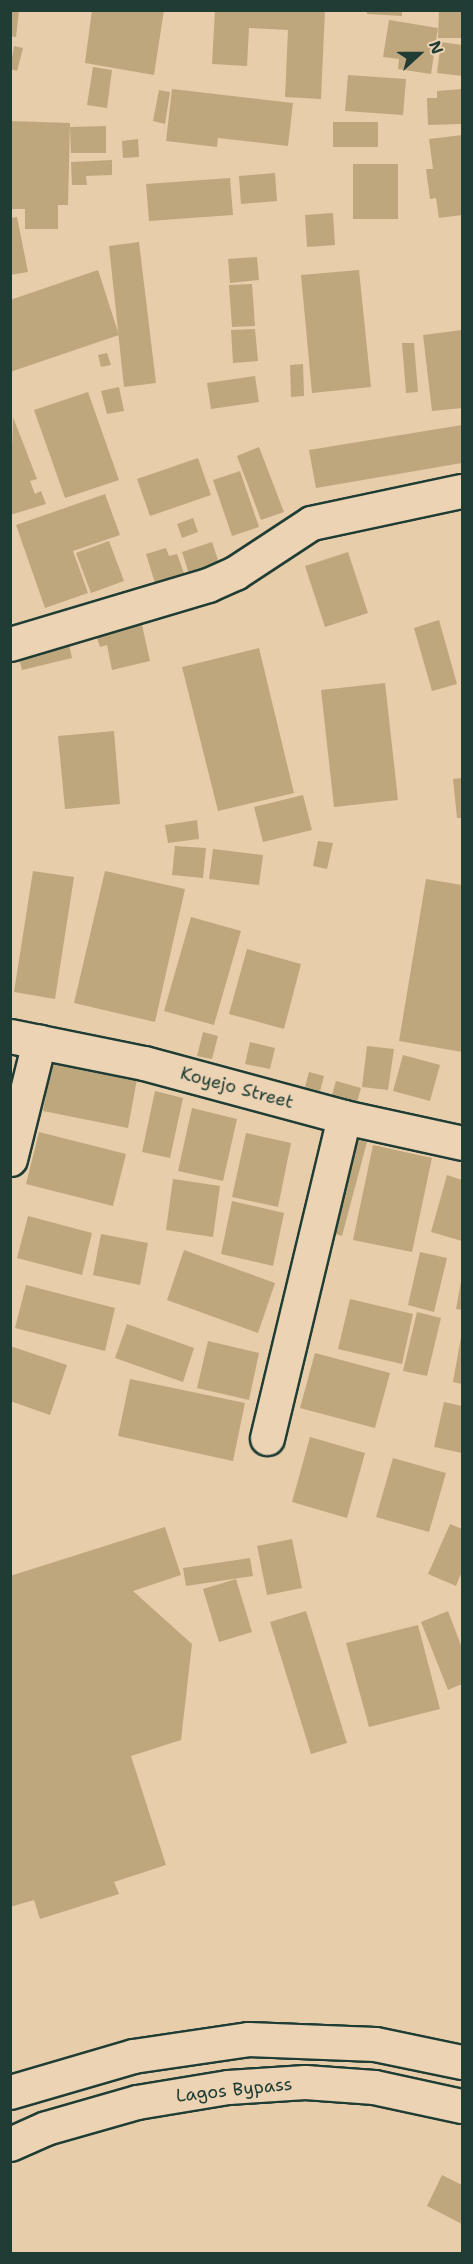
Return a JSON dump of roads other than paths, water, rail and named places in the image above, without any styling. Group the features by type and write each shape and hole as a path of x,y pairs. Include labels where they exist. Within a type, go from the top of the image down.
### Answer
{"street":[{"path":"10,644 208,585 235,573 311,523 462,491"},
{"path":"10,1159 25,1039"},
{"name":"Koyejo Street","path":"25,1039 144,1063 344,1117 462,1143"},
{"path":"267,1438 344,1117"},
{"path":"10,2092 133,2056 248,2039 375,2044 462,2062"},
{"name":"Lagos Bypass","path":"10,2144 46,2128 137,2102 228,2087 306,2082 374,2087 462,2106"}]}
